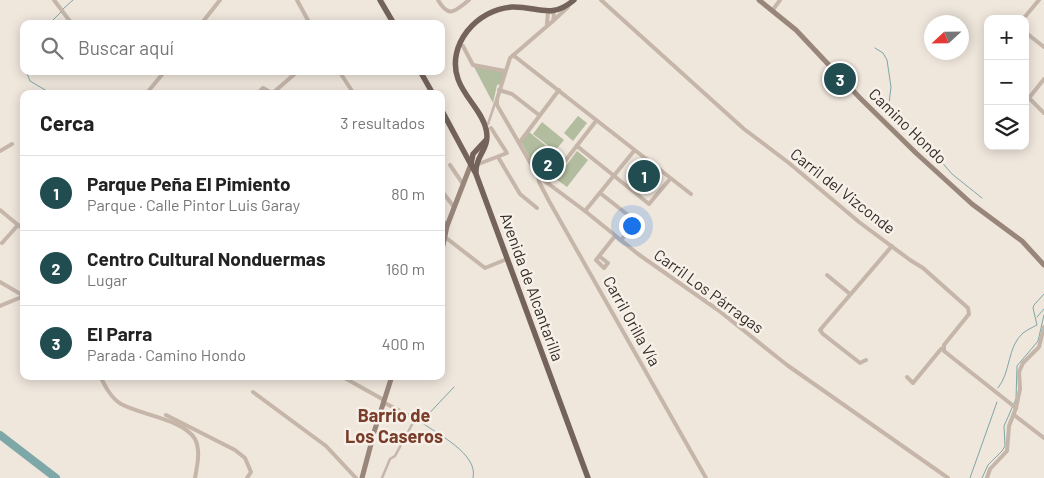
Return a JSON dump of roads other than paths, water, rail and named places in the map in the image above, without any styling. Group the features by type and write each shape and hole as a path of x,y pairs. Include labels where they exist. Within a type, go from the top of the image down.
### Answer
{"main road":[{"path":"380,0 392,20"},
{"name":"Camino Hondo","path":"758,0 796,30 860,98 916,153 972,204 1022,240 1044,265"},
{"path":"445,237 447,226 463,184 486,146 489,131 462,88 456,74 456,57 463,36 478,19 500,9 516,7 550,11 562,8 571,2"},
{"path":"422,75 431,90"},
{"name":"Avenida de Alcantarilla","path":"445,116 462,148 474,164 476,174 588,478"},
{"path":"462,148 468,152 475,152 483,145 489,131"},
{"path":"474,164 475,152"},
{"path":"362,478 391,380"}],"street":[{"path":"54,0 69,20"},
{"path":"204,20 220,0"},
{"path":"297,0 308,20"},
{"path":"438,0 444,10 450,12 456,10 469,0"},
{"name":"Carril del Vizconde","path":"601,0 744,129 789,163 859,222 923,268 970,311 943,348"},
{"path":"772,11 780,0"},
{"path":"1026,15 1039,0"},
{"path":"488,124 508,61 513,54 565,10 571,2"},
{"path":"550,11 554,15 553,20"},
{"path":"547,25 550,11"},
{"path":"1029,35 1044,47"},
{"path":"462,46 473,65 505,71"},
{"path":"513,54 691,194"},
{"path":"149,90 163,75"},
{"path":"277,90 294,75"},
{"path":"342,75 351,90"},
{"path":"1044,80 1029,98 1044,112"},
{"path":"499,90 512,94 539,115"},
{"path":"519,143 559,90"},
{"name":"Carril Los Párragas","path":"497,98 497,105 538,176 668,276 718,310 787,365 948,478"},
{"path":"548,183 596,121"},
{"path":"474,164 507,153 489,131"},
{"path":"0,151 12,144"},
{"path":"577,146 649,204 670,179"},
{"path":"585,211 634,151"},
{"path":"475,152 479,154 480,158"},
{"path":"498,157 520,194 537,208"},
{"path":"450,165 463,184"},
{"name":"Carril Orilla Vía","path":"538,176 539,182 549,201 706,478"},
{"path":"600,193 637,222 620,240"},
{"path":"445,195 454,207"},
{"path":"0,210 20,225"},
{"path":"2,243 20,229"},
{"path":"599,256 615,236"},
{"path":"445,237 485,268 508,259"},
{"path":"866,360 860,363 820,330 892,246"},
{"path":"827,275 850,294"},
{"path":"0,282 20,294"},
{"path":"0,306 20,298"},
{"path":"987,478 990,469 1007,451 1009,426 1014,416 1020,388 1019,372 1023,363 1039,347 1044,327"},
{"path":"907,377 913,383 943,348 944,351 1016,408"},
{"path":"102,380 121,404 143,414 166,420 186,430 195,440 198,457 195,478"},
{"path":"348,380 415,419 395,456 390,459 382,478"},
{"path":"253,392 326,446 356,478"},
{"path":"166,415 234,450 245,458 251,472 248,478"},
{"path":"1014,416 1044,438"}],"waterway":[{"path":"63,9 73,0"},
{"path":"53,20 61,12"},
{"path":"875,48 883,53 887,60 891,87 889,103 894,115 913,130 921,145 933,152 952,174 982,198"},
{"path":"28,75 30,81 45,90"},
{"path":"998,388 1005,375 1014,345 1023,333 1037,325 1033,308 1044,294"},
{"path":"1037,317 1044,309"},
{"path":"982,478 988,465 1005,446 1004,426 1016,399 1017,366 1038,341 1044,315"},
{"path":"454,387 421,422 463,453 470,461 473,469 473,478"},
{"path":"970,478 997,402"},
{"path":"0,435 56,478"}],"place":[{"name":"El Parra","path":"840,79"},
{"name":"Centro Cultural Nonduermas","path":"548,164"},
{"name":"Parque Peña El Pimiento","path":"644,176"}],"district":[{"name":"Barrio de Los Caseros","path":"394,426"}]}
